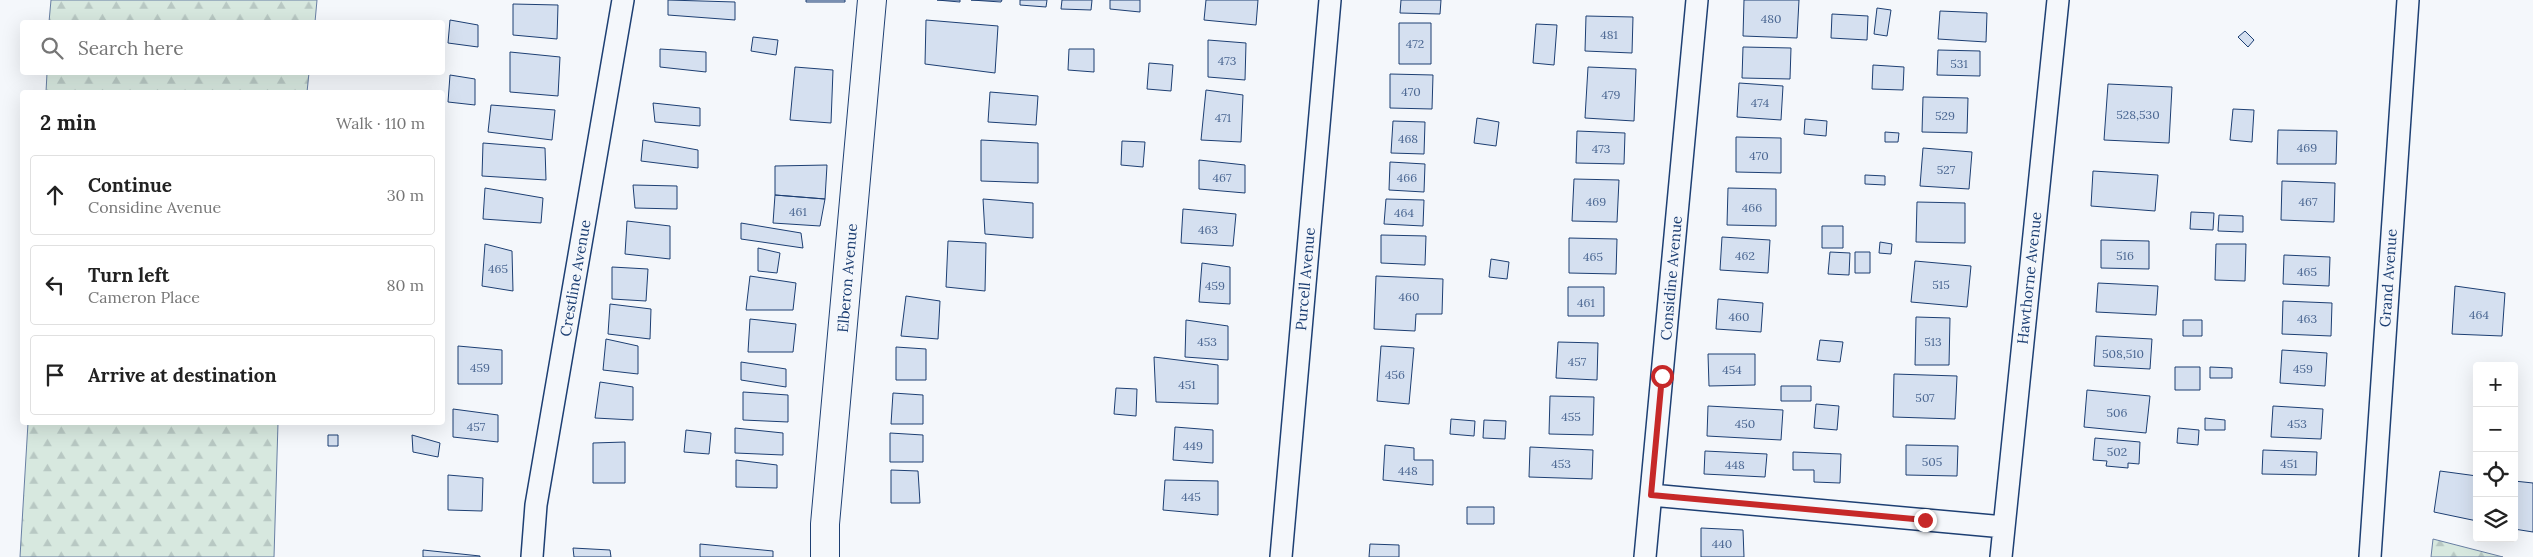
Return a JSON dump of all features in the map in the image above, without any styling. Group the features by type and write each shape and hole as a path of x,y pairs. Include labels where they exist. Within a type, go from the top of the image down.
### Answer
{"street":[{"name":"Crestline Avenue","path":"532,557 536,505 623,0"},
{"name":"Elberon Avenue","path":"825,557 825,524 872,0"},
{"name":"Purcell Avenue","path":"1281,557 1330,0"},
{"name":"Considine Avenue","path":"1645,557 1698,0"},
{"name":"Hawthorne Avenue","path":"2001,557 2058,0"},
{"name":"Grand Avenue","path":"2370,557 2408,0"},
{"path":"1651,495 2004,527"}],"green space":[{"path":"51,0 317,0 315,20 49,20"},
{"path":"47,75 309,75 307,90 46,90"},
{"path":"28,425 278,425 274,557 20,557"},
{"path":"2433,539 2503,557 2431,557"}],"building":[{"path":"668,0 735,2 735,20 668,15"},
{"path":"806,0 845,0 845,2 806,2"},
{"path":"937,0 960,0 960,2"},
{"path":"971,0 1002,0 1001,2"},
{"path":"1020,0 1047,0 1046,7 1020,5"},
{"path":"1062,0 1092,0 1091,10 1061,9"},
{"path":"1110,0 1140,0 1140,12 1110,9"},
{"path":"1206,0 1258,0 1256,25 1204,20"},
{"path":"1401,0 1441,0 1440,14 1400,13"},
{"path":"1744,0 1799,0 1797,38 1743,36"},
{"path":"513,4 558,5 557,39 513,35"},
{"path":"1877,8 1891,10 1887,36 1874,34"},
{"path":"1940,11 1987,13 1986,42 1938,39"},
{"path":"1832,14 1868,16 1867,40 1831,38"},
{"path":"1586,16 1633,17 1632,53 1585,51"},
{"path":"450,20 478,25 478,47 448,43"},
{"path":"926,20 998,26 995,73 925,64"},
{"path":"1399,23 1431,23 1431,64 1399,64"},
{"path":"1536,24 1557,25 1554,65 1533,63"},
{"path":"2245,31 2254,40 2248,47 2238,37"},
{"path":"753,37 778,40 776,55 751,51"},
{"path":"1208,40 1246,43 1245,80 1208,77"},
{"path":"1743,47 1791,48 1790,79 1742,78"},
{"path":"660,49 706,52 706,72 660,67"},
{"path":"1069,49 1094,49 1094,72 1068,70"},
{"path":"1938,50 1980,51 1980,76 1937,75"},
{"path":"510,52 560,57 558,96 510,92"},
{"path":"1149,63 1173,65 1171,91 1147,89"},
{"path":"1873,65 1904,67 1903,90 1872,89"},
{"path":"795,67 833,70 831,123 790,120"},
{"path":"1588,67 1636,69 1634,121 1585,118"},
{"path":"1390,74 1433,75 1432,109 1390,108"},
{"path":"450,75 475,79 475,105 448,102"},
{"path":"1739,83 1783,86 1781,120 1737,117"},
{"path":"2108,84 2172,87 2169,143 2104,140"},
{"path":"1206,90 1243,95 1241,142 1201,140"},
{"path":"990,92 1038,96 1036,125 988,122"},
{"path":"1923,97 1968,98 1967,133 1922,132"},
{"path":"653,103 700,108 700,126 655,122"},
{"path":"491,105 555,110 552,140 488,132"},
{"path":"2233,109 2254,110 2252,142 2230,140"},
{"path":"1477,118 1499,122 1496,146 1474,143"},
{"path":"1805,119 1827,121 1826,136 1804,134"},
{"path":"1393,121 1425,122 1424,154 1391,153"},
{"path":"2278,130 2337,131 2336,164 2277,164"},
{"path":"1577,131 1625,133 1624,164 1576,163"},
{"path":"1885,132 1899,133 1898,142 1885,142"},
{"path":"1736,137 1781,138 1781,173 1736,172"},
{"path":"643,140 698,150 698,168 641,161"},
{"path":"981,140 1038,143 1038,183 981,181"},
{"path":"1122,141 1145,142 1143,167 1121,165"},
{"path":"483,143 545,148 546,180 482,176"},
{"path":"1923,148 1972,152 1969,189 1920,186"},
{"path":"1199,160 1245,165 1245,193 1199,189"},
{"path":"1390,162 1425,164 1424,192 1389,190"},
{"path":"827,165 825,199 775,195 775,166"},
{"path":"2093,171 2158,175 2155,211 2091,206"},
{"path":"1865,175 1885,176 1885,185 1865,184"},
{"path":"1574,179 1619,180 1617,222 1572,221"},
{"path":"2282,181 2335,183 2334,222 2281,220"},
{"path":"633,185 677,186 677,209 635,208"},
{"path":"485,188 543,198 541,223 483,219"},
{"path":"1728,188 1776,189 1776,226 1727,225"},
{"path":"775,195 825,199 820,226 773,223"},
{"path":"983,199 1033,203 1033,238 985,234"},
{"path":"1386,199 1424,200 1423,226 1384,224"},
{"path":"1917,202 1965,203 1965,243 1916,242"},
{"path":"1183,209 1236,214 1233,246 1181,243"},
{"path":"2191,212 2214,213 2213,230 2190,229"},
{"path":"2219,215 2243,216 2243,232 2218,231"},
{"path":"627,221 670,226 670,259 625,254"},
{"path":"741,223 801,233 803,248 741,239"},
{"path":"1822,226 1843,226 1843,248 1822,248"},
{"path":"1381,235 1426,236 1425,265 1381,263"},
{"path":"1722,237 1770,240 1768,273 1720,270"},
{"path":"1569,238 1617,239 1616,274 1569,273"},
{"path":"2101,240 2149,241 2149,269 2101,268"},
{"path":"948,241 986,243 985,291 946,287"},
{"path":"1880,242 1892,244 1891,254 1879,253"},
{"path":"485,244 512,251 513,291 482,286"},
{"path":"2216,244 2246,244 2245,281 2215,280"},
{"path":"758,248 780,253 777,273 758,271"},
{"path":"1830,252 1850,253 1849,275 1828,274"},
{"path":"1855,252 1870,252 1870,273 1855,273"},
{"path":"2284,255 2330,257 2329,286 2283,284"},
{"path":"1491,259 1509,262 1507,279 1489,277"},
{"path":"1915,261 1971,266 1967,307 1911,302"},
{"path":"1202,263 1230,267 1230,304 1199,302"},
{"path":"612,267 648,269 646,301 612,299"},
{"path":"750,276 796,283 793,310 746,310"},
{"path":"1376,276 1443,279 1442,314 1416,314 1415,331 1374,329"},
{"path":"2098,283 2158,286 2156,315 2096,312"},
{"path":"2455,286 2505,293 2502,336 2452,334"},
{"path":"1568,287 1604,287 1604,316 1568,316"},
{"path":"906,296 940,301 938,339 901,336"},
{"path":"1718,299 1763,303 1761,332 1716,329"},
{"path":"2283,301 2332,303 2331,336 2282,334"},
{"path":"610,304 651,309 650,339 608,334"},
{"path":"1916,317 1950,318 1949,365 1915,365"},
{"path":"750,319 796,324 793,352 748,352"},
{"path":"1186,320 1228,326 1228,360 1185,357"},
{"path":"2183,320 2202,320 2202,336 2183,336"},
{"path":"2096,336 2152,339 2150,369 2094,366"},
{"path":"606,339 638,346 638,374 603,370"},
{"path":"1820,340 1843,342 1840,362 1817,360"},
{"path":"1558,342 1598,343 1597,380 1556,378"},
{"path":"458,346 502,350 502,384 458,384"},
{"path":"1381,346 1414,348 1409,404 1377,401"},
{"path":"896,347 926,349 926,380 896,380"},
{"path":"2282,350 2327,353 2325,386 2280,383"},
{"path":"1708,354 1755,354 1755,385 1709,386"},
{"path":"1154,357 1218,365 1218,404 1156,402"},
{"path":"741,362 786,369 786,387 741,380"},
{"path":"2175,367 2200,367 2200,390 2175,390"},
{"path":"2210,367 2232,368 2232,378 2210,378"},
{"path":"1894,374 1957,376 1955,419 1893,417"},
{"path":"600,382 633,387 633,420 595,418"},
{"path":"1781,386 1811,386 1811,401 1781,401"},
{"path":"1116,388 1137,389 1136,416 1114,414"},
{"path":"2087,390 2150,396 2146,433 2084,427"},
{"path":"743,392 788,395 788,422 743,420"},
{"path":"893,393 923,395 923,424 891,424"},
{"path":"1550,396 1594,397 1593,435 1549,434"},
{"path":"1816,404 1839,406 1837,430 1814,428"},
{"path":"1708,406 1783,410 1781,440 1707,436"},
{"path":"2273,406 2323,409 2321,439 2271,437"},
{"path":"453,409 498,415 498,442 453,437"},
{"path":"2205,418 2225,420 2225,430 2205,430"},
{"path":"1451,419 1475,421 1474,436 1450,434"},
{"path":"1484,420 1506,421 1505,439 1483,438"},
{"path":"1175,427 1213,430 1213,463 1173,460"},
{"path":"735,428 783,433 783,455 735,453"},
{"path":"2178,428 2199,430 2198,445 2177,443"},
{"path":"686,430 711,433 709,454 684,452"},
{"path":"890,433 923,435 923,462 890,462"},
{"path":"328,435 338,435 338,446 328,446"},
{"path":"412,435 440,443 438,457 413,452"},
{"path":"2095,438 2140,442 2139,464 2128,463 2128,468 2106,466 2107,461 2093,460"},
{"path":"625,442 625,483 593,483 593,443"},
{"path":"1385,445 1414,448 1414,460 1433,460 1433,485 1383,480"},
{"path":"1906,445 1958,446 1957,476 1906,475"},
{"path":"1530,447 1593,450 1592,479 1529,477"},
{"path":"2263,450 2317,452 2316,475 2262,474"},
{"path":"1705,451 1767,454 1765,477 1704,474"},
{"path":"1793,452 1841,454 1840,483 1814,482 1814,470 1793,470"},
{"path":"736,460 777,465 777,488 736,487"},
{"path":"891,470 918,471 920,503 891,503"},
{"path":"2440,471 2473,475 2473,520 2434,512"},
{"path":"448,475 483,478 482,511 448,510"},
{"path":"1165,480 1218,481 1218,515 1163,510"},
{"path":"2518,481 2533,483 2533,532 2518,530"},
{"path":"1467,507 1494,507 1494,524 1467,524"},
{"path":"1701,528 1743,530 1744,557 1701,557"},
{"path":"700,544 773,551 773,557 700,557"},
{"path":"1370,544 1399,545 1399,557 1369,557"},
{"path":"573,548 610,550 611,557 574,557"},
{"path":"423,550 480,556 480,557 423,557"}],"route":[{"path":"1662,376 1651,495 1925,520"}]}
